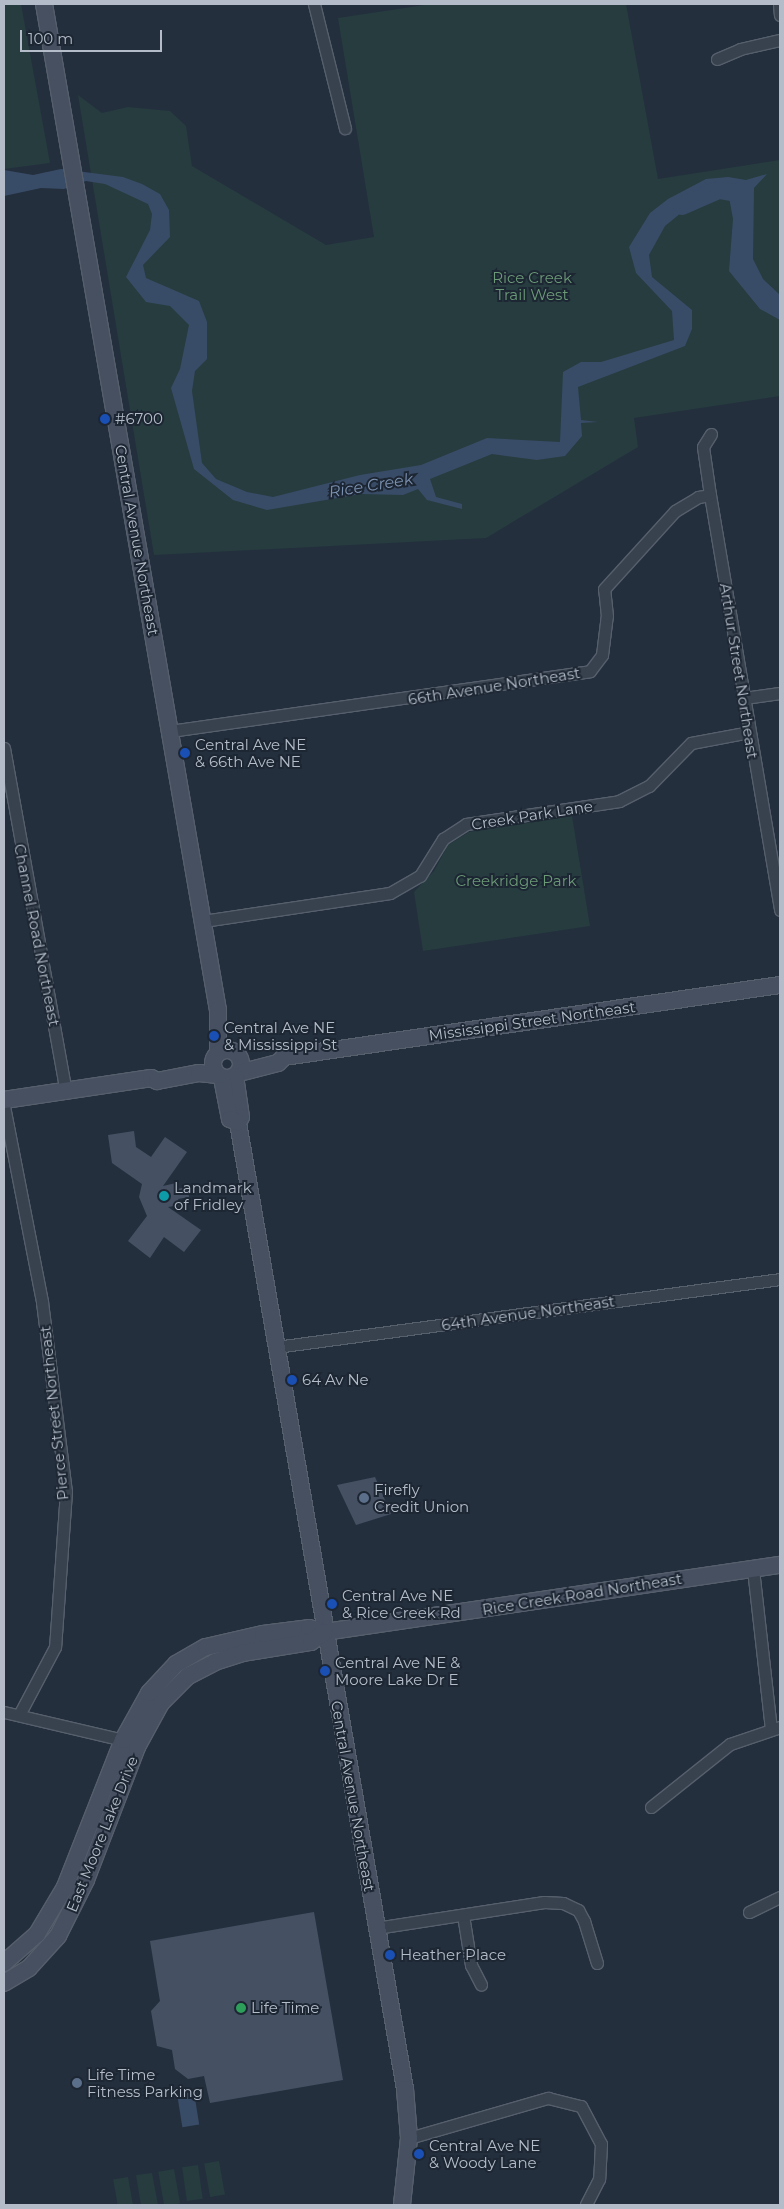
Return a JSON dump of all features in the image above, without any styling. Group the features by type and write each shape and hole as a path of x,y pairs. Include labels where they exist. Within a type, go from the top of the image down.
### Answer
{"street":[{"name":"Central Avenue Northeast","path":"44,4 219,1017 216,1055 213,1067 228,1076 230,1119 238,1122 404,2089 409,2138 402,2205"},
{"path":"314,4 345,128"},
{"path":"779,4 780,15"},
{"path":"717,59 740,49 780,40"},
{"name":"Arthur Street Northeast","path":"711,434 703,447 780,910"},
{"name":"66th Avenue Northeast","path":"170,731 590,671 602,655 607,616 604,588 675,511 698,497 710,495"},
{"path":"744,698 780,693"},
{"name":"Creek Park Lane","path":"203,921 390,893 420,876 443,839 466,824 619,801 649,786 691,743 749,732"},
{"name":"Channel Road Northeast","path":"4,748 9,821 66,1091"},
{"name":"Mississippi Street Northeast","path":"4,1100 151,1078 158,1081 199,1073 228,1076 278,1063 284,1057 780,985"},
{"name":"Central Avenue Northeast","path":"219,1017 237,1054"},
{"name":"Mississippi Street Northeast","path":"151,1078 155,1070 216,1055 277,1052 284,1057"},
{"path":"228,1076 242,1064 237,1054"},
{"name":"Pierce Street Northeast","path":"4,1106 42,1302 66,1491 55,1647 19,1715"},
{"name":"64th Avenue Northeast","path":"276,1347 780,1278"},
{"name":"Rice Creek Road Northeast","path":"130,1744 157,1681 190,1655 228,1640 308,1628 325,1632 780,1565"},
{"path":"651,1807 730,1744 776,1728 753,1569"},
{"path":"4,1712 130,1744"},
{"name":"East Moore Lake Drive","path":"4,1963 37,1934 65,1887 130,1744"},
{"name":"East Moore Lake Drive","path":"4,1983 29,1968 58,1936 86,1880 130,1744"},
{"path":"749,1912 780,1897"},
{"path":"376,1928 563,1903 578,1910 584,1922 597,1963"},
{"path":"463,1915 471,1965 481,1985"},
{"path":"409,2138 548,2098 581,2106 601,2144 598,2179 586,2205"}],"green space":[{"path":"4,4 21,4 50,163 4,169"},
{"name":"Rice Creek Trail West","path":"431,4 626,4 658,179 780,160 780,396 634,418 638,447 486,538 154,555 78,95 102,113 128,107 170,111 186,126 192,166 326,245 374,237 338,18"},
{"name":"Creekridge Park","path":"572,816 590,926 423,951 414,892 434,871 448,845 469,832"},
{"path":"219,2161 225,2194 210,2197 204,2164"},
{"path":"198,2165 203,2199 187,2201 182,2167"},
{"path":"174,2169 180,2203 164,2205 158,2172"},
{"path":"152,2173 158,2205 141,2205 136,2175"},
{"path":"128,2177 133,2205 118,2205 113,2180"}],"water":[{"name":"Rice Creek","path":"61,169 123,177 142,184 160,194 169,210 170,237 143,265 146,278 199,301 207,322 207,359 195,371 192,391 202,463 216,479 247,492 273,497 360,475 421,465 487,438 560,442 563,372 581,362 601,362 674,340 672,311 636,273 629,247 650,213 668,199 706,179 728,177 746,180 767,174 754,188 753,259 763,279 780,295 780,320 760,309 729,271 733,219 729,197 719,190 703,195 665,226 649,255 652,277 692,310 692,329 685,346 578,387 581,420 598,422 581,423 582,436 565,456 537,460 492,454 430,479 436,497 462,504 462,509 427,500 418,489 403,495 361,494 267,510 233,500 194,469 171,388 180,369 189,325 170,306 146,302 126,277 150,230 152,214 148,204 105,184 86,181 64,189 41,188 4,196 4,170 33,175"},
{"path":"194,2092 199,2125 182,2127 177,2095"}],"building":[{"name":"Landmark of Fridley","path":"134,1131 136,1147 151,1157 165,1137 187,1152 163,1186 176,1183 177,1189 188,1187 189,1197 178,1199 180,1205 168,1207 201,1230 184,1252 164,1237 150,1258 128,1241 147,1216 139,1197 142,1184 112,1163 108,1135"},
{"name":"Firefly Credit Union","path":"375,1477 391,1514 356,1525 337,1485"},
{"name":"Life Time","path":"314,1912 343,2080 210,2103 204,2076 188,2079 175,2069 172,2050 157,2046 151,2011 160,2001 150,1941"}],"waterway":[{"name":"Rice Creek","path":"682,206 719,190 742,194"}],"place":[{"name":"#6700","path":"105,419"},
{"name":"Central Ave NE & 66th Ave NE","path":"185,753"},
{"name":"Central Ave NE & Mississippi St","path":"214,1036"},
{"name":"Landmark of Fridley","path":"164,1196"},
{"name":"64 Av Ne","path":"292,1380"},
{"name":"Firefly Credit Union","path":"364,1498"},
{"name":"Central Ave NE & Rice Creek Rd","path":"332,1604"},
{"name":"Central Ave NE & Moore Lake Dr E","path":"325,1671"},
{"name":"Heather Place","path":"390,1955"},
{"name":"Life Time","path":"241,2008"},
{"name":"Life Time Fitness Parking","path":"77,2083"},
{"name":"Central Ave NE & Woody Lane","path":"419,2154"}]}
